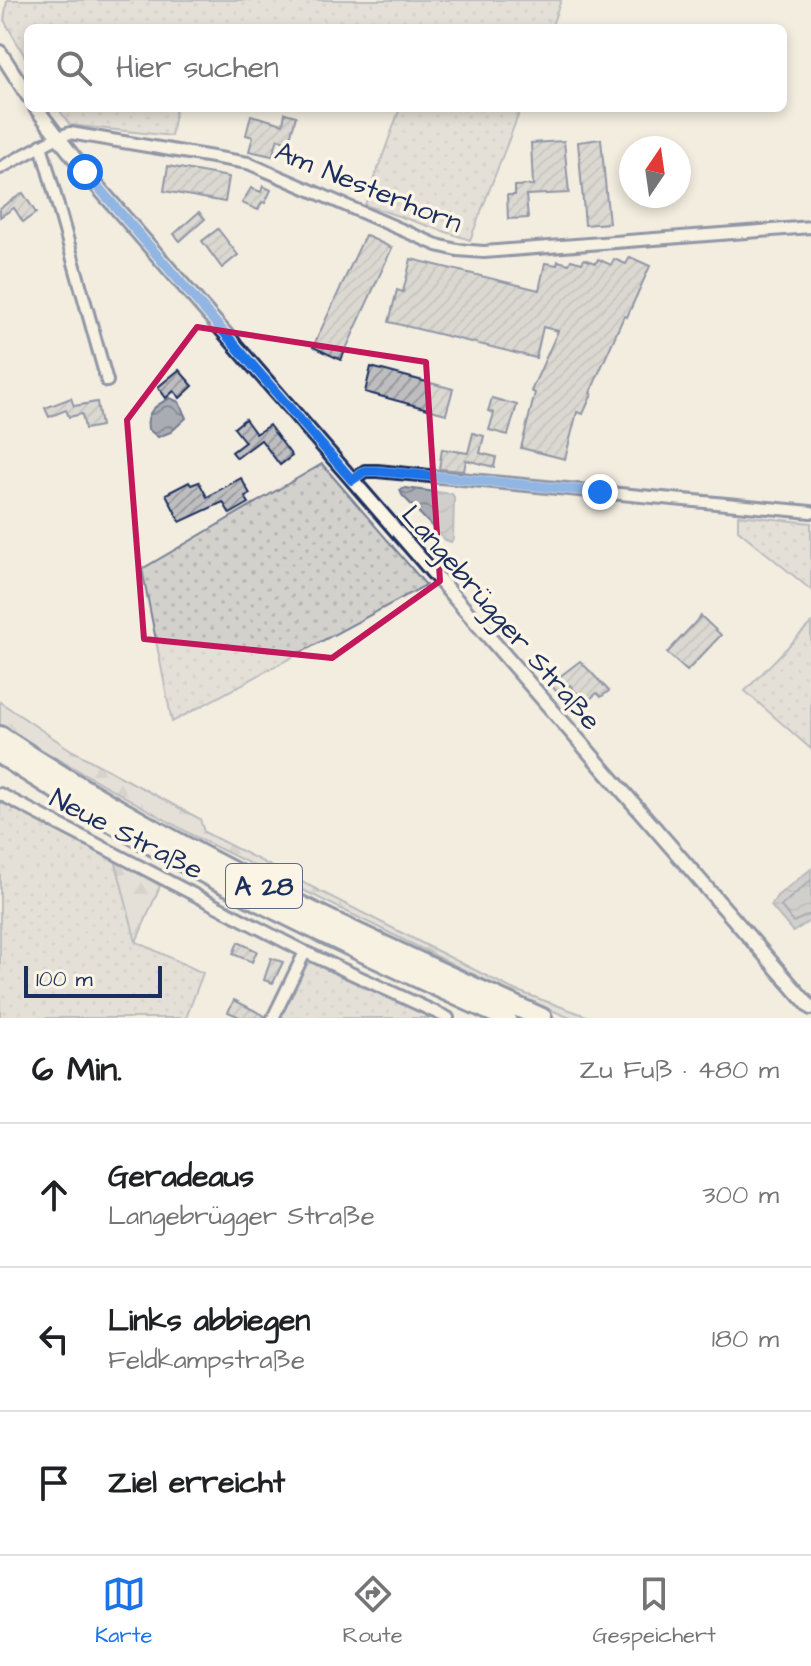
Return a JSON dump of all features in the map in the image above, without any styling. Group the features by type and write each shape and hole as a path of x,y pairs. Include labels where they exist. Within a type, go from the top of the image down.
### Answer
{"highway":[{"name":"A 28","path":"0,736 61,775 226,866 450,977 542,1018"},
{"name":"A 28","path":"0,754 92,810 220,880 291,917 506,1018"}],"street":[{"path":"0,52 24,90"},
{"name":"Langebrügger Straße","path":"39,112 56,138 811,1008"},
{"name":"Am Nesterhorn","path":"56,138 78,133 235,159 437,245 457,250 484,252 811,227"},
{"path":"0,168 56,138"},
{"path":"41,145 107,381"},
{"path":"352,480 365,471 377,471 811,512"},
{"name":"Neue Straße","path":"0,794 305,952 448,1018"},
{"path":"273,1018 305,952"}],"highlighted area":[{"path":"197,327 426,362 440,581 332,658 144,639 127,420"}],"green space":[{"path":"7,0 561,0 552,24 24,24 24,55 4,20"},
{"path":"61,112 175,112 171,136 70,125"},
{"path":"399,112 519,112 470,240 365,205"},
{"path":"322,464 426,585 172,722 142,569"},
{"path":"738,515 811,523 811,590 738,530"},
{"path":"811,623 811,749 745,691"},
{"path":"0,702 71,750 200,819 204,832 512,989 592,1018 570,1018 509,992 196,837 0,726"},
{"path":"0,799 115,859 137,942 203,973 186,1018 0,1018"},
{"path":"115,859 160,886 136,942"},
{"path":"306,958 435,1018 276,1018"}],"water":[{"path":"170,398 179,402 186,418 171,432 158,437 148,429 148,418 156,406"},
{"path":"400,490 452,494 451,542 445,540 402,495"},
{"path":"811,869 811,920 793,932 771,906 777,896"}],"building":[{"path":"285,113 296,116 289,142 278,139 272,156 249,151 253,137 246,135 251,115 283,124"},
{"path":"601,139 609,223 585,225 578,142"},
{"path":"564,141 569,193 526,195 528,218 508,219 507,195 515,195 515,186 533,185 531,143"},
{"path":"168,166 229,177 225,202 164,191"},
{"path":"263,186 271,190 258,210 242,203 251,188 261,192"},
{"path":"23,193 36,213 23,222 14,208 0,217 0,208"},
{"path":"199,212 205,219 180,241 174,234"},
{"path":"218,229 238,255 222,268 202,241"},
{"path":"365,235 392,248 341,360 313,347"},
{"path":"630,257 650,266 627,317 624,316 583,414 577,412 565,459 521,448 535,393 531,391 558,331 543,327 536,358 389,322 397,290 403,292 411,259 539,290 545,263 557,265 558,261 569,264 571,260 582,263 584,259 596,263 598,259 611,265 614,259 626,264"},
{"path":"371,367 453,389 446,414 365,392"},
{"path":"179,370 193,386 180,398 174,391 166,398 158,387"},
{"path":"71,398 74,406 97,402 101,426 85,429 82,414 69,417 66,410 49,417 45,408"},
{"path":"492,398 517,405 508,435 489,430 494,413 488,411"},
{"path":"245,419 256,434 269,425 292,456 280,465 261,440 237,458 232,452 245,442 234,428"},
{"path":"473,433 484,436 480,453 496,457 494,467 466,460 464,471 439,469 442,449 468,453"},
{"path":"241,478 250,494 245,497 249,503 230,514 223,502 180,522 166,494 189,482 191,485 199,482 207,497"},
{"path":"701,616 721,635 687,671 667,653"},
{"path":"580,661 609,691 601,697 597,693 585,703 570,685 557,692 550,684"},
{"path":"238,942 257,951 252,962 233,954"},
{"path":"271,958 283,962 273,983 264,980"},
{"path":"234,1000 265,1018 242,1018 228,1012"}],"route":[{"path":"85,172 352,480 365,471 377,471 600,492"}]}
